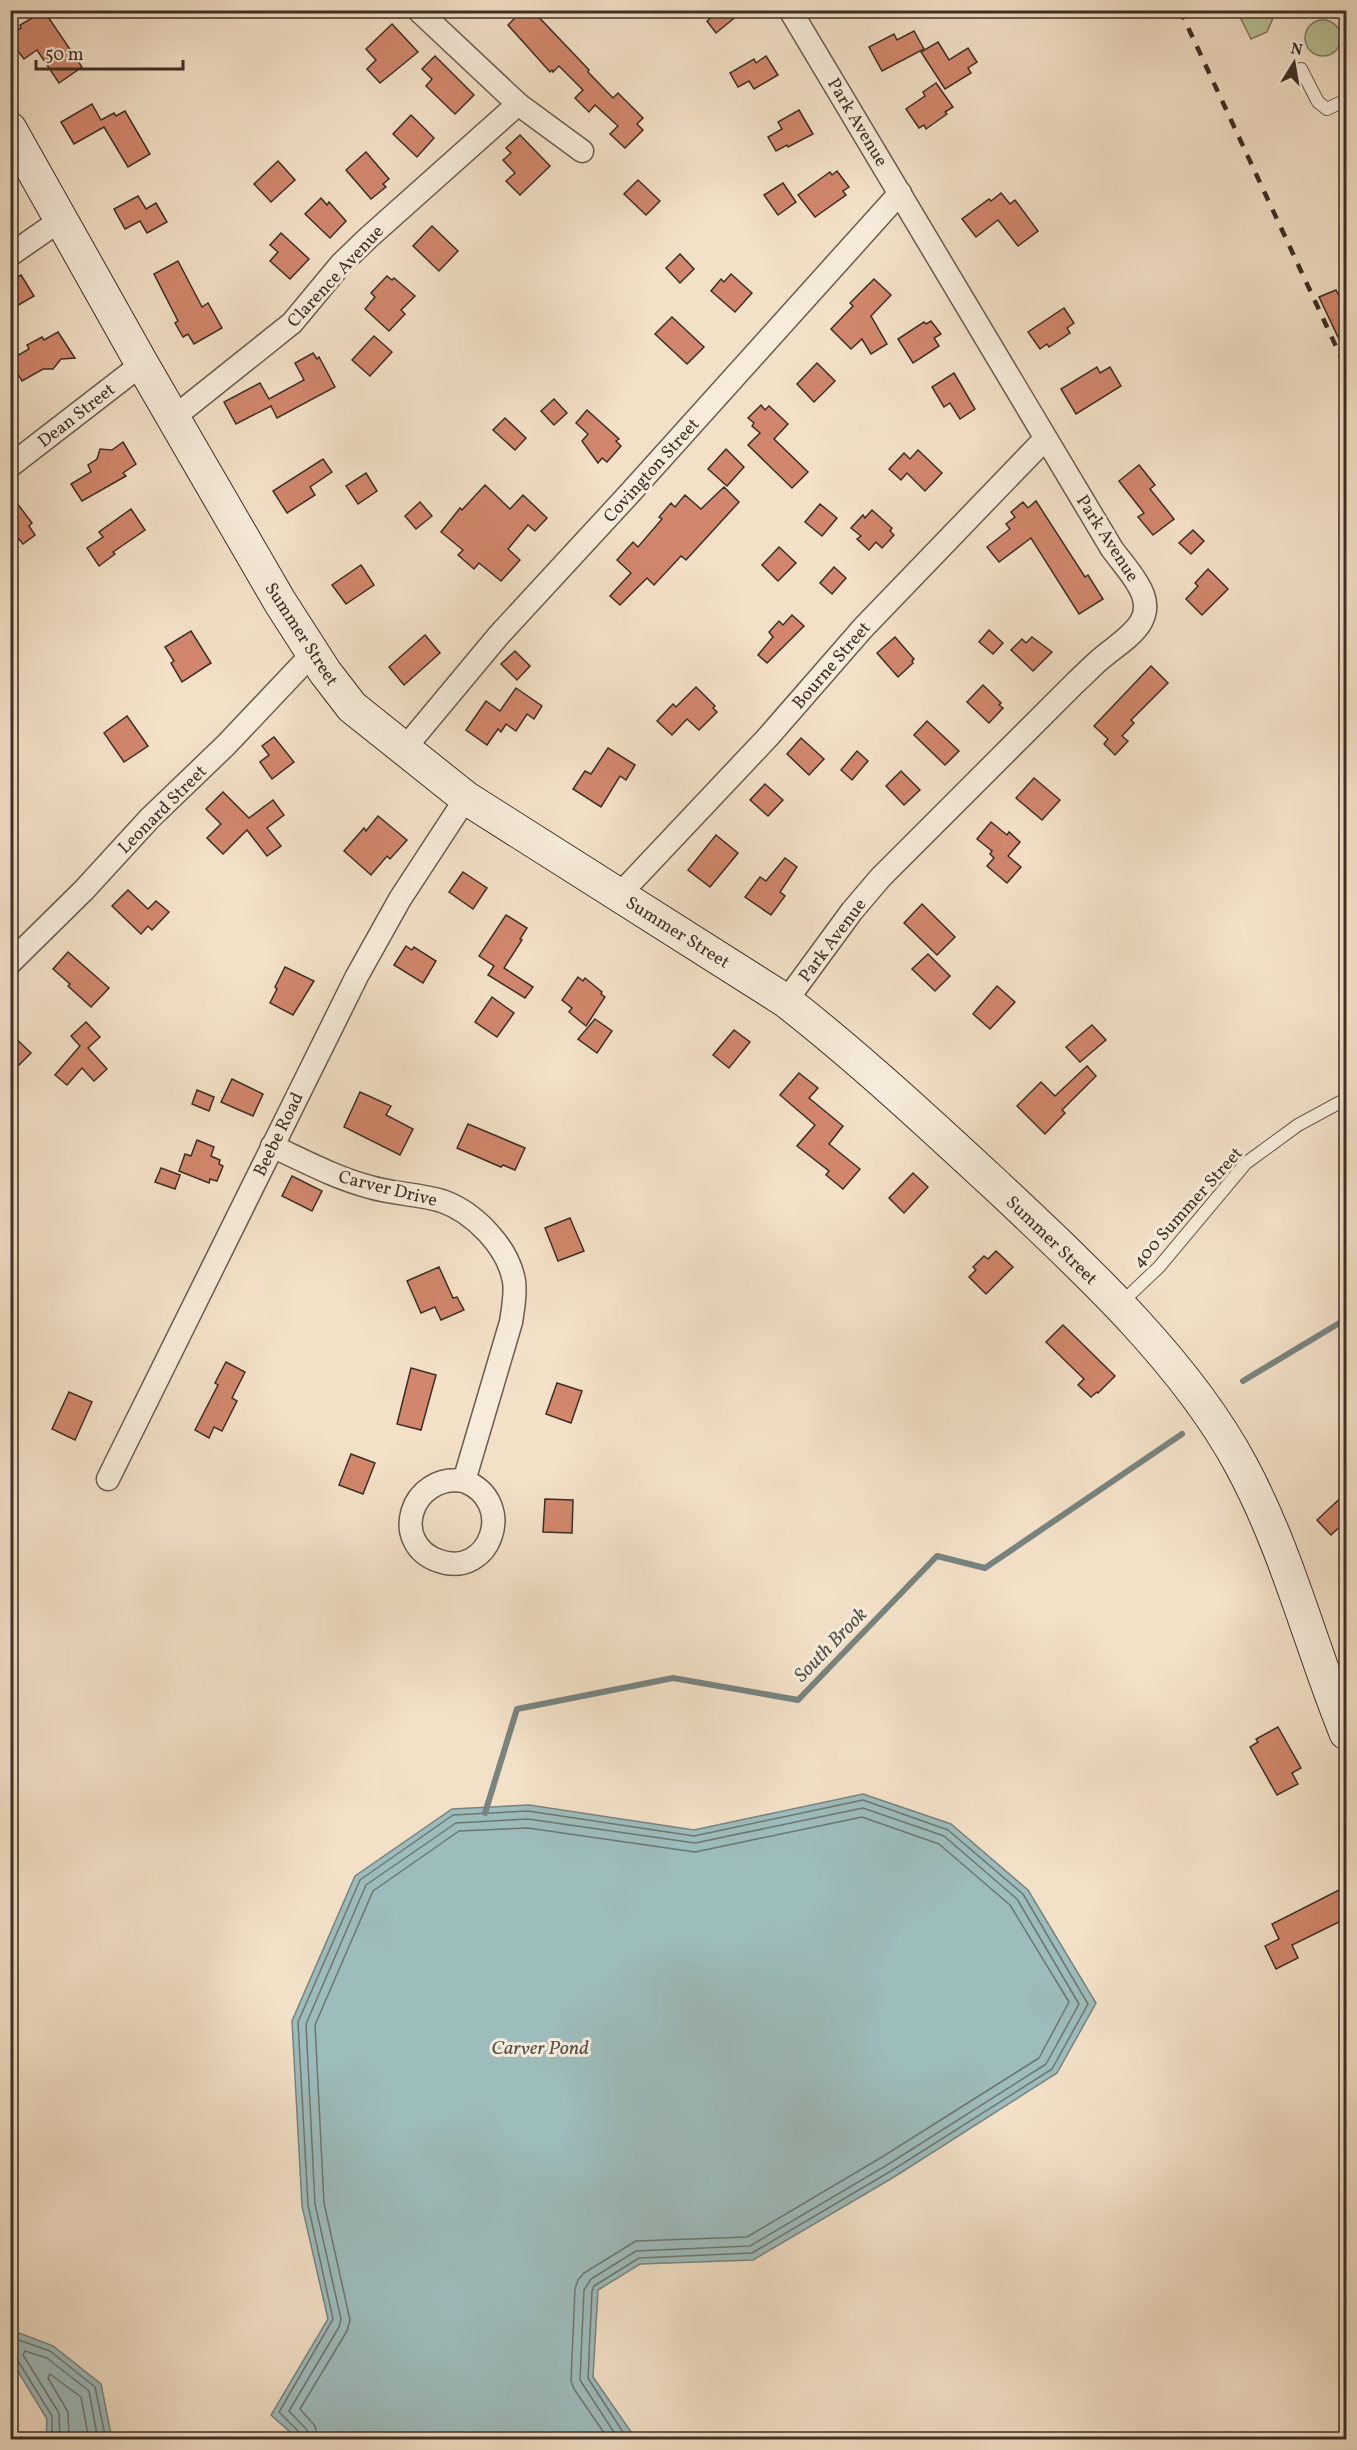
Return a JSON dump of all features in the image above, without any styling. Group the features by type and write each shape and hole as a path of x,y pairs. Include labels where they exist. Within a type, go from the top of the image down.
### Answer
{"main road":[{"name":"Summer Street","path":"10,129 142,364 280,602 352,707 465,798 786,1001 820,1027 962,1154 1068,1254 1165,1358 1208,1413 1240,1464 1282,1553 1344,1721"}],"street":[{"path":"418,10 518,104 582,151"},
{"name":"Park Avenue","path":"786,1001 846,919 881,877 1102,657 1131,637 1140,624 1145,603 1138,584 1112,549 790,10"},
{"name":"Clarence Avenue","path":"173,418 292,323 341,264 368,237 518,104"},
{"name":"Covington Street","path":"404,749 499,635 638,485 900,193"},
{"path":"10,255 62,219"},
{"name":"Dean Street","path":"10,466 142,364"},
{"name":"Bourne Street","path":"619,894 768,737 863,628 1046,439"},
{"name":"Leonard Street","path":"10,963 84,890 150,818 234,737 313,653"},
{"name":"Beebe Road","path":"108,1479 378,937 465,798"},
{"name":"Carver Drive","path":"272,1146 354,1182 450,1205 476,1221 501,1251 514,1281 511,1322 464,1481"}],"lane":[{"path":"1301,69 1318,102 1327,109 1347,100"},
{"name":"400 Summer Street","path":"1118,1306 1159,1267 1246,1163 1298,1125 1347,1099"}],"green space":[{"path":"1237,11 1276,11 1267,32 1251,39"},
{"path":"1323,20 1335,26 1341,38 1335,50 1323,56 1311,50 1305,38 1311,26"}],"water":[{"name":"Carver Pond","path":"863,1794 951,1824 1028,1890 1096,2003 1057,2073 894,2177 753,2260 640,2264 598,2290 593,2377 636,2439 298,2439 271,2415 328,2319 302,2206 292,2021 355,1876 452,1809 529,1805 694,1830"},
{"path":"11,2330 53,2346 101,2384 112,2439 46,2439 47,2419 11,2360"}],"building":[{"path":"508,10 532,10 613,98 618,93 643,118 637,124 643,130 625,148 610,134 618,126 595,105 589,112 575,98 583,90 559,66 550,72 508,25 515,18"},
{"path":"720,10 744,10 716,33 707,21"},
{"path":"44,11 82,67 59,83 37,50 24,59 10,41 10,35 21,28 20,25"},
{"path":"392,24 418,52 380,83 367,69 376,60 366,49"},
{"path":"914,31 924,49 882,71 869,47 894,34 897,40"},
{"path":"938,42 949,60 968,48 977,62 968,68 971,73 945,89 921,52"},
{"path":"435,56 474,95 455,114 426,86 432,79 422,69"},
{"path":"766,56 778,75 754,89 749,81 738,87 730,73 754,59 756,63"},
{"path":"936,83 953,107 926,129 924,125 919,128 906,109 925,96 923,92"},
{"path":"92,104 101,120 114,113 116,116 125,111 150,154 128,167 104,127 74,144 61,122"},
{"path":"799,110 813,134 776,151 768,137 782,129 778,122"},
{"path":"411,115 434,138 417,157 393,134"},
{"path":"520,135 550,166 520,195 506,181 515,173 503,160 511,153 506,148"},
{"path":"366,152 389,179 383,184 386,187 371,199 346,170"},
{"path":"278,161 295,180 271,202 254,184"},
{"path":"837,171 849,187 843,191 846,195 815,217 798,195 830,172 832,175"},
{"path":"638,180 660,201 646,215 624,194"},
{"path":"783,183 796,202 778,215 764,195"},
{"path":"1001,193 1010,204 1015,200 1038,231 1018,246 998,220 976,237 962,219"},
{"path":"138,196 146,209 156,203 167,222 147,233 140,221 125,229 114,209"},
{"path":"321,198 327,205 329,202 346,221 330,238 305,214"},
{"path":"432,226 458,251 439,271 413,246"},
{"path":"281,233 309,259 290,279 270,261 278,252 270,245"},
{"path":"680,254 694,269 680,283 666,268"},
{"path":"178,261 202,307 208,303 222,328 194,344 188,334 183,337 175,323 178,321 154,274"},
{"path":"731,274 752,293 735,312 711,291 721,279 724,282"},
{"path":"21,275 34,296 10,310 10,281"},
{"path":"387,276 392,280 394,278 415,296 401,310 405,314 389,331 365,309 375,297 371,293"},
{"path":"874,279 891,295 871,316 887,344 871,354 862,339 851,349 831,329 853,306 850,303"},
{"path":"1336,290 1347,311 1347,356 1319,297"},
{"path":"1064,308 1074,323 1067,328 1070,333 1049,347 1047,344 1040,349 1028,332"},
{"path":"672,317 704,347 687,364 655,334"},
{"path":"931,321 941,334 934,338 939,346 913,363 898,339 924,322 926,324"},
{"path":"58,332 75,358 61,359 53,369 43,369 22,381 10,360 29,349 27,345 42,337 44,340"},
{"path":"374,336 392,352 370,376 352,360"},
{"path":"313,353 317,359 319,357 335,387 277,418 271,406 236,424 224,402 260,383 269,399 304,380 295,363"},
{"path":"817,363 835,381 814,402 797,384"},
{"path":"1097,367 1100,373 1110,367 1121,386 1076,414 1061,389"},
{"path":"954,373 975,409 960,419 950,403 944,407 932,387"},
{"path":"554,399 567,413 554,425 541,411"},
{"path":"761,405 765,410 769,406 788,424 774,439 808,472 792,488 748,445 760,433 752,426 754,423 748,418"},
{"path":"587,410 619,439 616,441 621,446 607,462 602,458 598,463 582,441 588,434 576,423"},
{"path":"505,418 526,438 515,450 493,430"},
{"path":"123,442 136,464 123,473 126,476 82,501 71,484 91,472 88,465 97,459 100,449 112,450"},
{"path":"726,449 744,467 727,486 708,469"},
{"path":"918,450 942,473 925,491 907,473 901,480 889,469 904,453 910,459"},
{"path":"323,459 332,472 310,487 315,495 287,513 273,491"},
{"path":"1139,465 1155,485 1150,489 1174,519 1153,535 1138,517 1144,513 1119,481"},
{"path":"366,473 377,491 358,504 346,486"},
{"path":"485,485 510,509 523,495 547,518 535,531 528,525 508,549 520,560 501,581 479,563 474,569 458,555 463,550 441,532 460,508 462,510"},
{"path":"724,487 739,502 686,560 681,556 654,585 647,578 620,605 610,596 631,573 617,560 633,542 638,547 662,519 659,517 671,503 675,507 685,495 701,509"},
{"path":"10,494 32,523 29,526 35,535 23,544 19,539 10,546"},
{"path":"1036,501 1085,577 1088,575 1103,599 1079,614 1031,538 999,562 987,547 1010,529 1006,524 1015,517 1011,512 1023,502 1028,508"},
{"path":"420,502 432,516 416,529 405,516"},
{"path":"820,504 837,518 822,536 805,522"},
{"path":"131,509 145,530 113,552 115,554 99,566 87,548 103,537 99,532"},
{"path":"872,510 892,528 890,531 894,535 882,548 876,542 869,550 857,539 861,536 851,528 863,515 865,518"},
{"path":"1193,530 1204,541 1191,554 1179,543"},
{"path":"779,547 796,563 778,581 762,565"},
{"path":"361,565 374,585 346,604 332,585"},
{"path":"834,567 846,578 832,594 820,583"},
{"path":"1208,569 1228,589 1202,615 1186,599 1198,586 1195,583"},
{"path":"792,615 804,626 767,663 758,655 773,637 769,632 779,621 783,625"},
{"path":"989,630 1003,643 993,654 979,642"},
{"path":"191,631 211,663 182,682 171,663 174,661 165,647"},
{"path":"425,635 440,653 404,685 389,667"},
{"path":"895,637 914,659 913,663 898,677 877,653"},
{"path":"1032,637 1052,652 1033,671 1011,650 1022,639 1026,643"},
{"path":"515,651 530,666 517,680 501,664"},
{"path":"1151,666 1168,683 1131,720 1134,723 1122,736 1128,741 1115,755 1104,744 1108,739 1094,726"},
{"path":"983,685 1003,708 989,723 967,702"},
{"path":"696,687 715,706 713,708 717,712 699,730 687,719 672,735 657,721 673,704 676,707"},
{"path":"516,688 542,706 534,719 527,714 516,731 506,724 501,732 498,729 487,745 466,730 486,701 500,711"},
{"path":"127,716 148,746 124,762 104,733"},
{"path":"927,721 959,751 945,765 914,735"},
{"path":"274,737 294,762 272,779 260,762 269,755 262,746"},
{"path":"801,738 824,759 809,775 787,754"},
{"path":"608,748 635,765 626,780 620,776 601,807 573,789 585,771 591,774"},
{"path":"857,751 868,761 852,780 841,770"},
{"path":"901,771 920,790 904,805 886,786"},
{"path":"1034,778 1060,800 1042,820 1016,798"},
{"path":"765,784 783,800 768,816 750,800"},
{"path":"223,792 249,818 273,800 284,815 267,828 281,846 267,856 247,830 223,854 207,838 221,824 206,809"},
{"path":"378,816 407,840 390,859 387,856 371,875 344,851 364,828 366,831"},
{"path":"991,822 1007,835 1009,832 1020,842 1008,856 1021,867 1007,883 987,866 994,858 990,854 992,851 977,839"},
{"path":"716,835 738,853 710,887 688,870"},
{"path":"785,858 797,867 780,892 785,896 771,915 745,897 760,877 766,881"},
{"path":"463,872 487,888 473,909 449,892"},
{"path":"128,890 148,909 156,901 169,912 152,930 148,926 141,934 112,906"},
{"path":"922,904 955,937 937,955 904,923"},
{"path":"506,915 527,928 504,968 533,987 525,998 488,975 494,966 479,956"},
{"path":"406,946 412,950 414,947 436,961 423,983 394,965"},
{"path":"68,952 109,988 91,1007 53,969"},
{"path":"928,954 950,976 935,991 912,969"},
{"path":"285,967 314,981 293,1015 270,1003"},
{"path":"578,977 583,981 585,978 605,997 586,1026 569,1012 572,1008 562,1000"},
{"path":"997,986 1015,1002 990,1029 973,1014"},
{"path":"492,997 514,1013 497,1037 475,1022"},
{"path":"595,1019 612,1031 597,1053 578,1039"},
{"path":"86,1022 100,1037 88,1048 107,1069 94,1081 82,1068 67,1085 55,1075 80,1046 71,1036"},
{"path":"1092,1025 1106,1040 1080,1062 1066,1047"},
{"path":"734,1030 750,1042 729,1068 713,1055"},
{"path":"10,1033 31,1053 19,1065 10,1057"},
{"path":"1087,1066 1096,1076 1062,1110 1065,1113 1045,1134 1017,1106 1041,1082 1055,1096"},
{"path":"799,1073 818,1088 809,1098 843,1126 829,1144 860,1169 843,1189 826,1175 829,1171 797,1146 815,1125 780,1095"},
{"path":"232,1079 263,1094 253,1116 221,1102"},
{"path":"197,1090 214,1097 209,1111 192,1104"},
{"path":"360,1092 391,1106 386,1115 413,1129 400,1155 344,1127"},
{"path":"468,1124 525,1148 515,1170 503,1165 501,1167 457,1148"},
{"path":"197,1140 214,1147 211,1156 220,1160 219,1164 223,1166 217,1181 210,1179 209,1183 179,1171 185,1154 191,1156"},
{"path":"161,1168 180,1175 175,1189 155,1182"},
{"path":"913,1173 928,1187 904,1213 889,1198"},
{"path":"292,1176 322,1191 312,1211 282,1196"},
{"path":"570,1218 584,1251 558,1261 545,1228"},
{"path":"996,1251 1013,1267 986,1294 969,1277 976,1270 973,1267 984,1256 988,1259"},
{"path":"439,1267 453,1298 457,1297 464,1310 441,1320 435,1307 421,1313 407,1281"},
{"path":"1063,1325 1115,1376 1091,1397 1078,1385 1084,1379 1046,1342"},
{"path":"226,1362 245,1372 232,1398 237,1401 222,1431 214,1427 209,1438 195,1430 218,1385 215,1383"},
{"path":"411,1368 436,1375 421,1430 397,1424"},
{"path":"557,1383 582,1391 571,1423 546,1414"},
{"path":"69,1392 92,1402 75,1440 52,1429"},
{"path":"351,1454 375,1463 363,1494 339,1485"},
{"path":"1347,1492 1347,1520 1331,1535 1317,1520"},
{"path":"545,1499 573,1500 572,1533 543,1532"},
{"path":"1278,1727 1301,1768 1292,1773 1298,1784 1277,1795 1250,1747 1258,1742 1256,1739"},
{"path":"1341,1889 1347,1900 1347,1918 1292,1945 1298,1958 1276,1969 1265,1946 1279,1939 1272,1924"}],"waterway":[{"name":"South Brook","path":"1243,1381 1346,1319"},
{"name":"South Brook","path":"485,1813 517,1709 673,1678 798,1700 937,1556 985,1568 1182,1434"}],"railway":[{"path":"1180,10 1346,368"}]}
